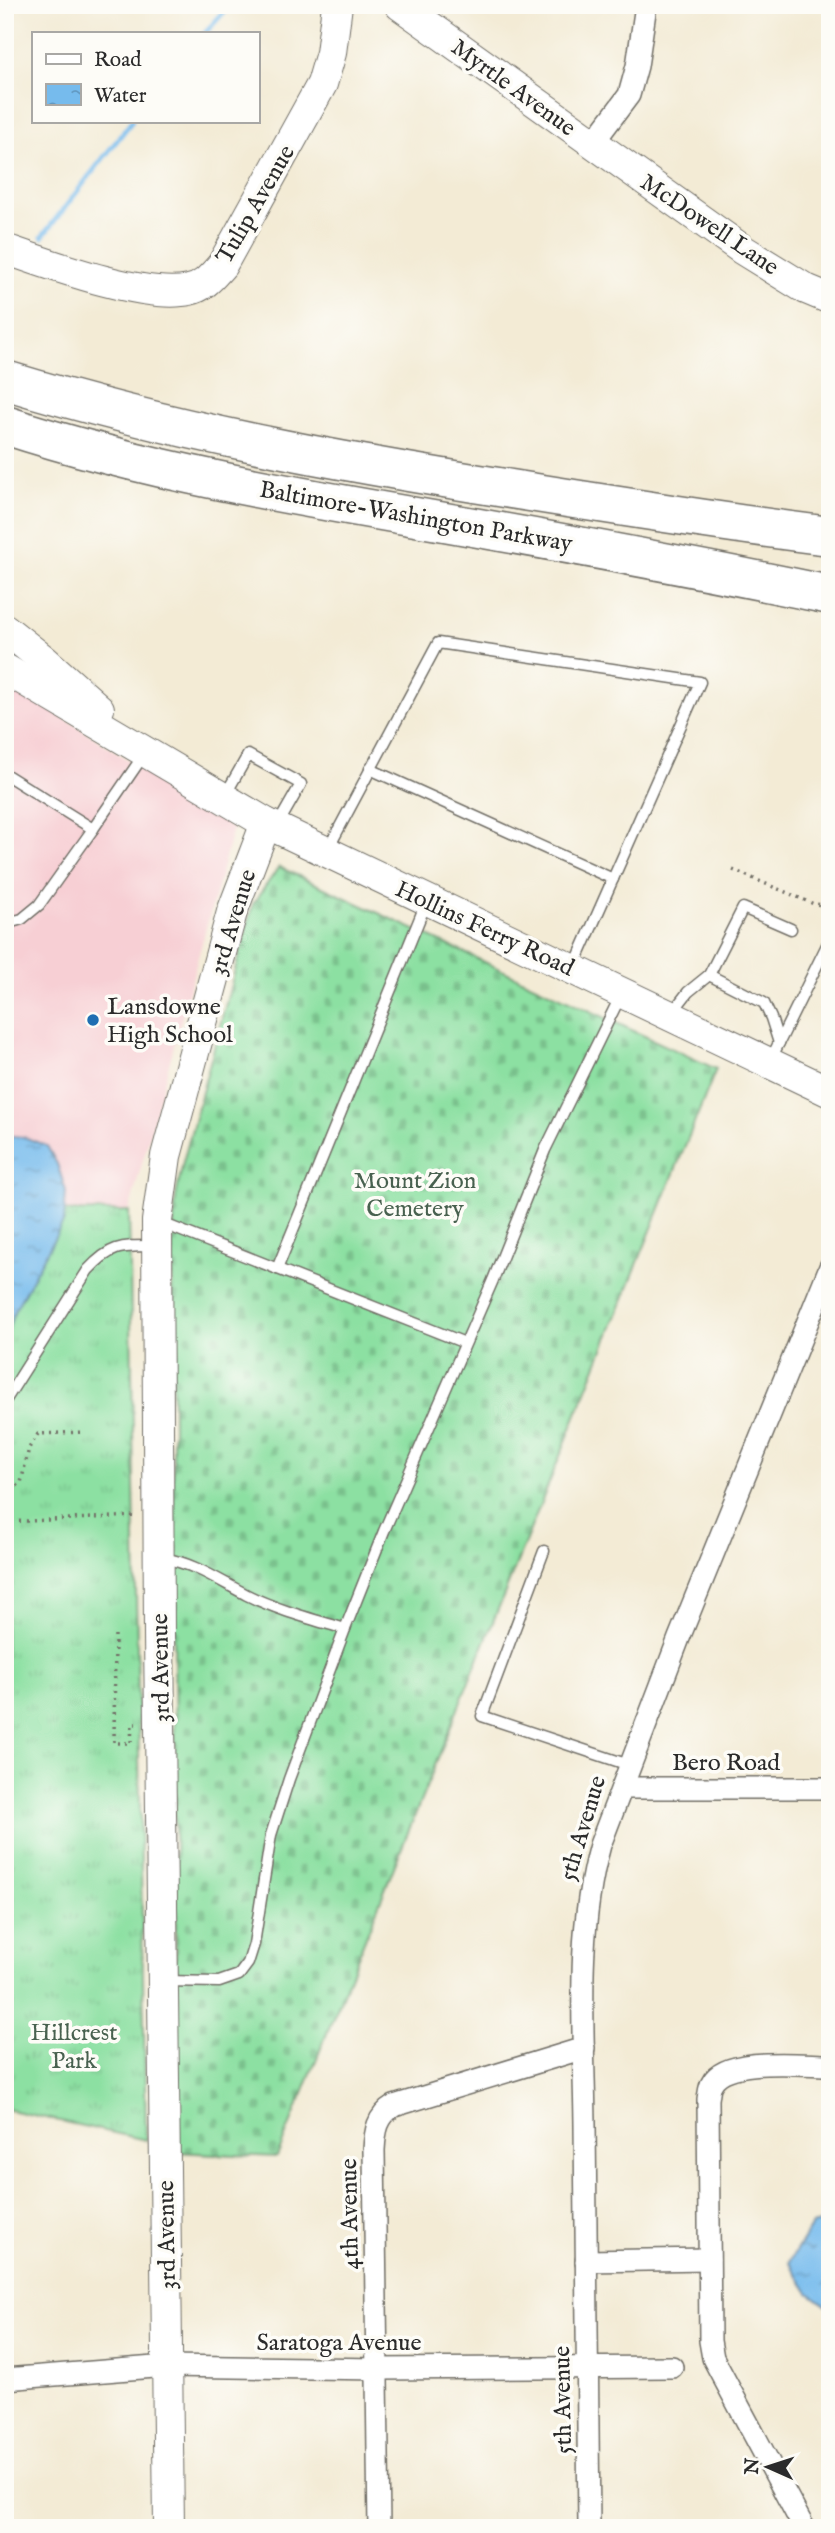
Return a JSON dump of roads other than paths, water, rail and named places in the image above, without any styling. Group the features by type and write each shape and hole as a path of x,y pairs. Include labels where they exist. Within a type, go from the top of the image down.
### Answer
{"highway":[{"name":"Baltimore-Washington Parkway","path":"5,380 143,420 256,445 453,480 830,536"},
{"name":"Baltimore-Washington Parkway","path":"5,425 134,462 235,484 600,549 830,595"}],"street":[{"name":"Tulip Avenue","path":"5,249 49,265 136,288 176,292 191,290 206,283 222,265 322,83 331,52 337,5"},
{"name":"Myrtle Avenue","path":"400,5 593,143"},
{"path":"593,143 629,95 646,5"},
{"name":"McDowell Lane","path":"593,143 743,250 806,289 830,299"},
{"name":"Hollins Ferry Road","path":"5,629 147,751"},
{"name":"Hollins Ferry Road","path":"5,669 271,826 670,1016 774,1053 830,1092"},
{"name":"3rd Avenue","path":"169,2528 157,1233 166,1156 232,912 271,826"},
{"name":"5th Avenue","path":"589,2528 584,2048 585,1933 591,1878 629,1765 830,1267"},
{"name":"Bero Road","path":"622,1788 830,1788"},
{"name":"4th Avenue","path":"379,2528 374,2150 378,2121 384,2112 394,2106 584,2048"},
{"path":"804,2528 713,2358 710,2341 708,2099 712,2081 741,2065 830,2065"},
{"path":"586,2261 709,2259"},
{"name":"Saratoga Avenue","path":"5,2379 167,2366 378,2369 672,2367"}],"lane":[{"path":"326,852 438,643 700,682 573,970"},
{"path":"5,924 22,919 39,905 147,751"},
{"path":"223,797 248,755 300,784 271,826"},
{"path":"370,769 613,880"},
{"path":"8,778 93,829"},
{"path":"277,1269 428,901"},
{"path":"670,1016 688,992 709,975 743,908 791,929"},
{"path":"774,1053 830,939"},
{"path":"709,975 764,1003 771,1018 774,1053"},
{"path":"163,1981 219,1982 239,1975 248,1964 271,1835 345,1629 545,1150 622,993"},
{"path":"5,1401 88,1270 111,1249 157,1233 277,1269 465,1343"},
{"path":"544,1551 482,1716 629,1765"},
{"path":"159,1557 189,1564 247,1595 345,1629"}],"water":[{"path":"10,1136 24,1137 47,1146 57,1164 66,1191 64,1221 15,1310 5,1339 5,1139"},
{"path":"830,2221 830,2308 809,2293 789,2262 812,2225"}],"waterway":[{"path":"206,32 230,5"},
{"path":"42,237 131,122"},
{"path":"5,286 9,282"}],"place":[{"name":"Lansdowne High School","path":"93,1020"}],"park label":[{"name":"Mount Zion Cemetery","path":"415,1194"},
{"name":"Hillcrest Park","path":"74,2046"}]}
